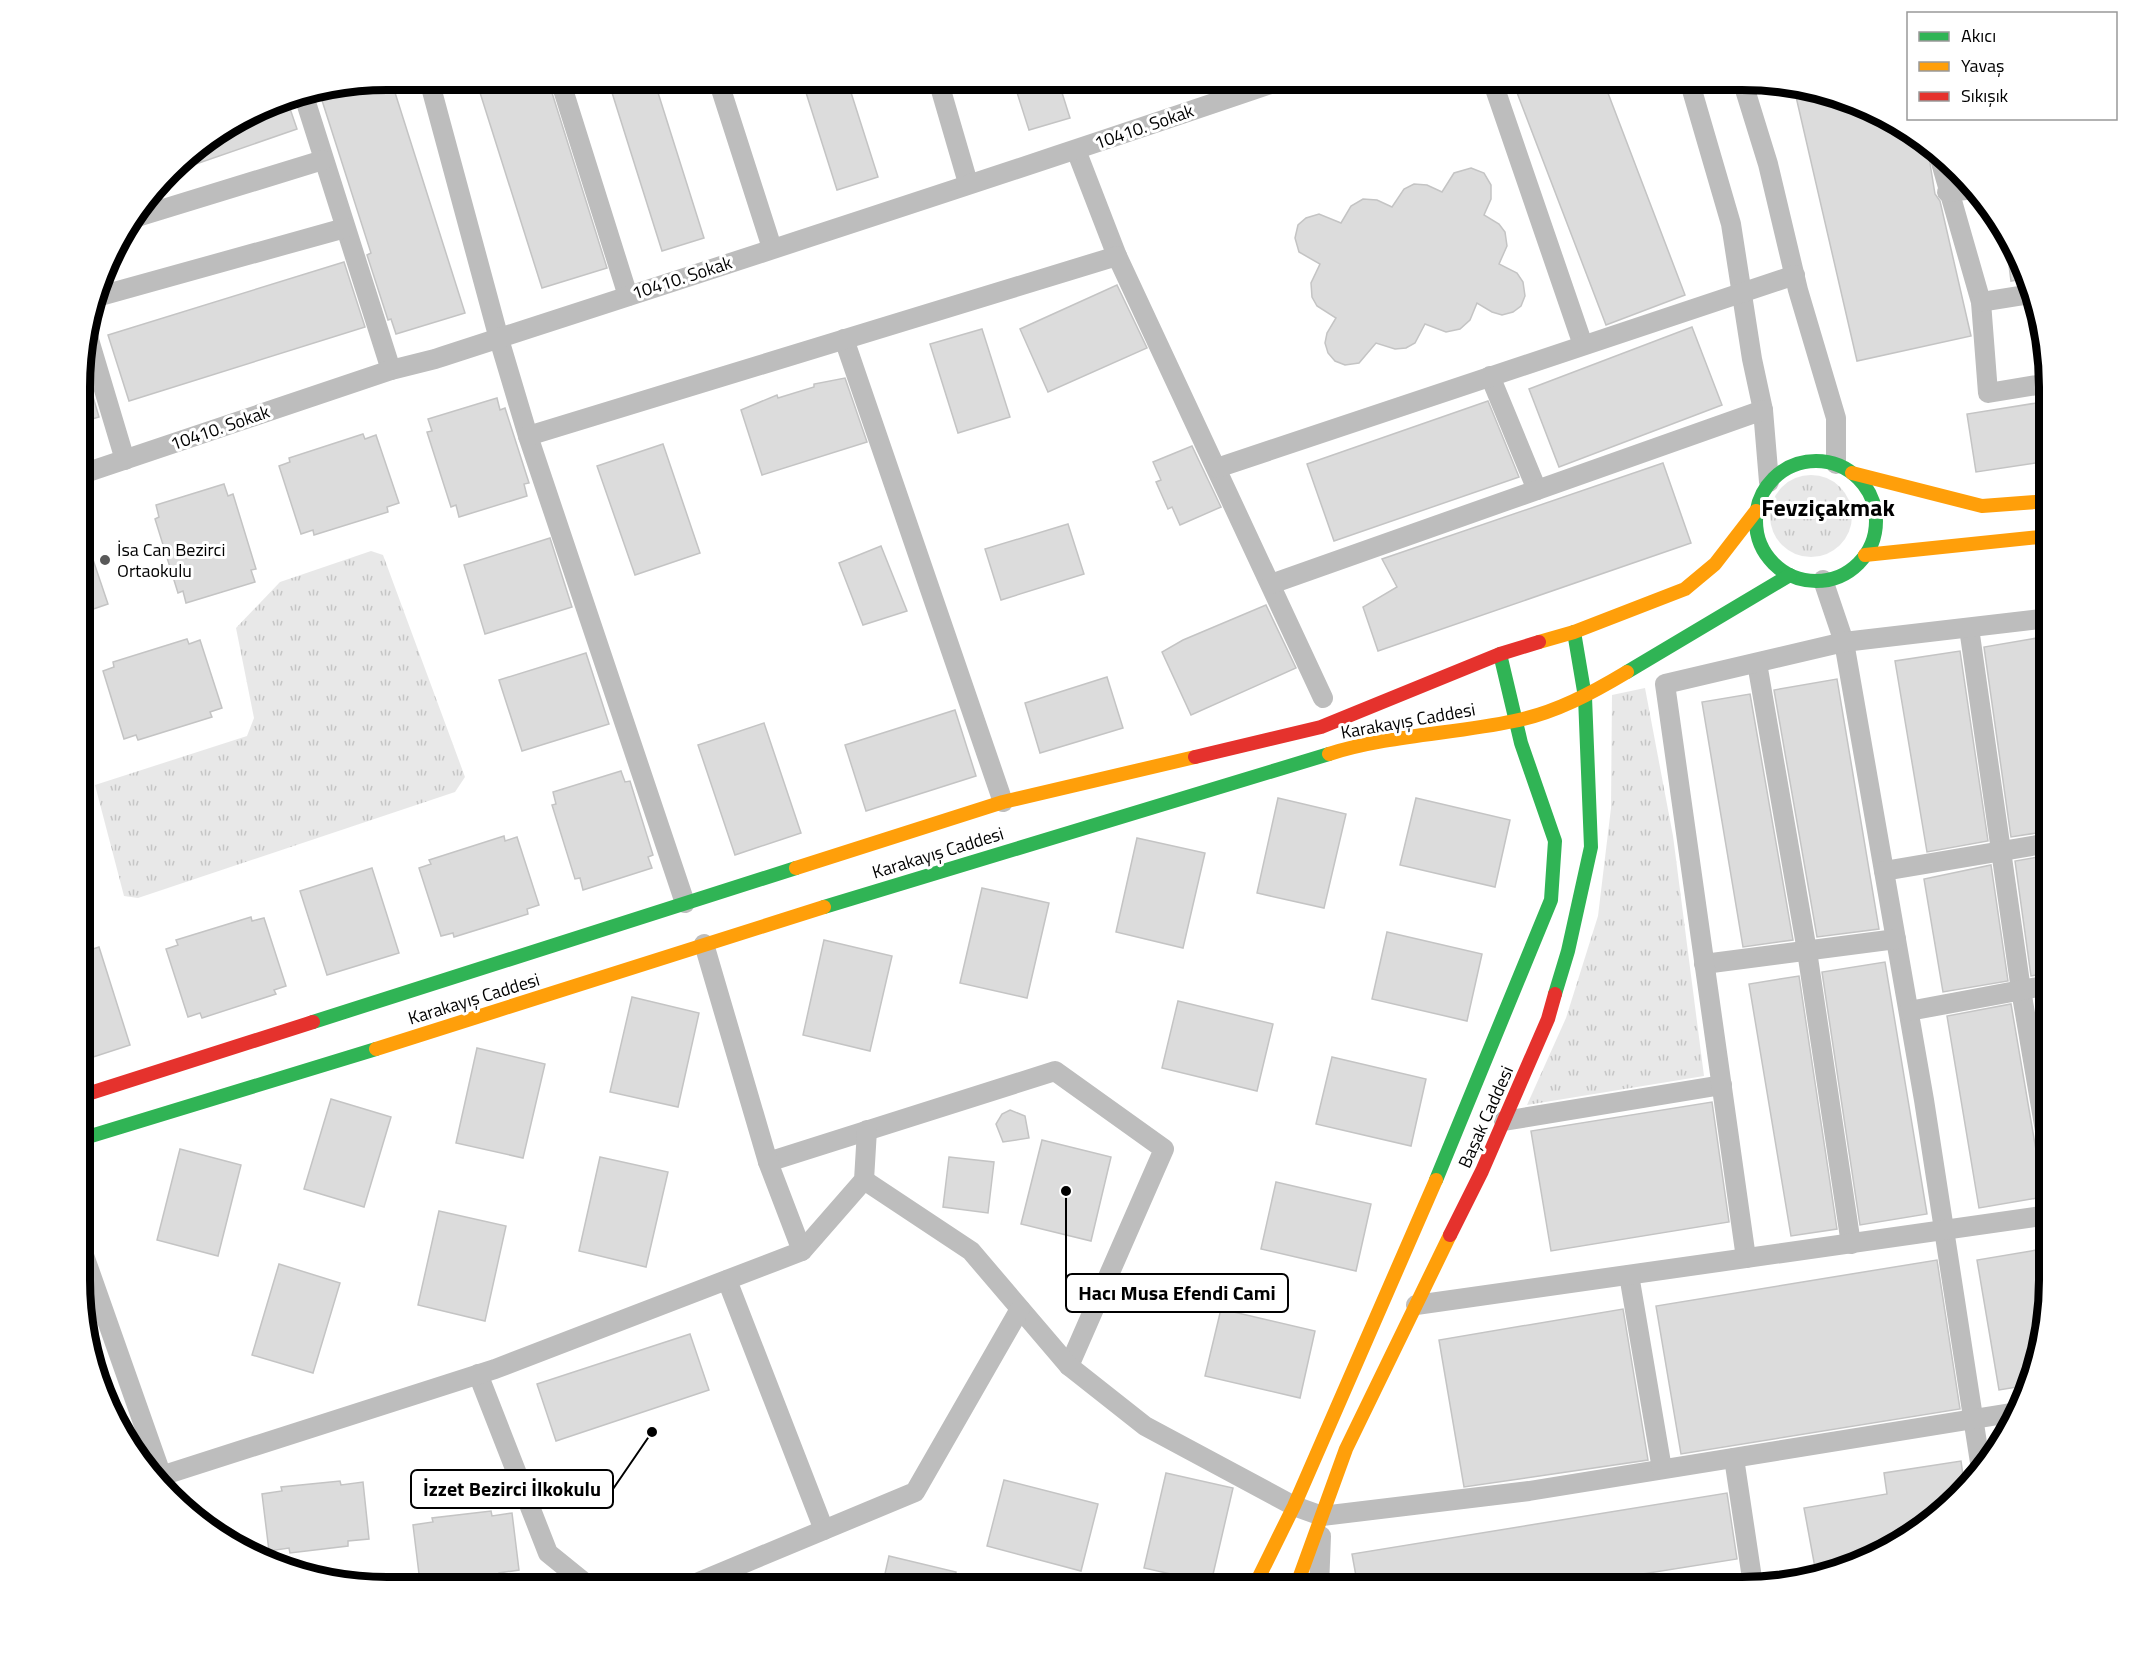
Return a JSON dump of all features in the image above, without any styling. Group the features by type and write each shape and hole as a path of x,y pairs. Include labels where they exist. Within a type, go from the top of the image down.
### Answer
{"main road":[{"path":"1844,468 1865,486 1874,502 1876,520 1874,539 1865,555 1847,572 1823,580 1806,580 1790,575 1773,563 1761,546 1756,527 1756,511 1761,495 1769,482 1783,470 1800,462 1818,460 1982,506 2039,502"},
{"name":"Karakayış Caddesi","path":"90,1093 1002,801 1321,727 1500,654 1574,632 1685,589 1715,564 1756,511"},
{"path":"1865,555 2039,538"},
{"name":"Karakayış Caddesi","path":"90,1136 229,1096 704,944 1335,752 1413,736 1516,720 1585,697 1790,575"},
{"name":"Başak Caddesi","path":"1300,1577 1346,1449 1504,1121 1548,1019 1568,951 1591,847 1585,697 1574,632"},
{"name":"Başak Caddesi","path":"1259,1577 1294,1506 1436,1179 1551,900 1555,841 1516,720 1500,654"}],"street":[{"path":"432,90 499,339 528,436 685,903"},
{"path":"563,90 628,296"},
{"path":"721,90 772,248"},
{"path":"941,90 968,183"},
{"name":"10410. Sokak","path":"90,471 391,370 499,339 1253,90"},
{"path":"1495,90 1583,345"},
{"path":"1692,90 1731,224 1763,410 1769,482"},
{"path":"1745,90 1768,164 1795,275 1836,418 1844,468"},
{"path":"306,101 391,370"},
{"path":"1076,150 1117,256 1323,698"},
{"path":"145,215 323,160"},
{"path":"1941,167 1981,302 1988,393 2039,385"},
{"path":"1947,192 1964,190"},
{"path":"105,294 345,228"},
{"path":"528,436 1117,256"},
{"path":"1217,468 1795,275"},
{"path":"1981,302 2024,295"},
{"path":"844,339 1002,801"},
{"path":"93,352 125,460"},
{"path":"1490,376 1537,490"},
{"path":"1271,584 1763,410"},
{"path":"1823,580 1844,642 1909,1011 1979,1459"},
{"path":"1746,1258 1665,684 1844,642 2039,619"},
{"path":"1969,628 2021,990 2039,1095"},
{"path":"1758,663 1807,951 1851,1244"},
{"path":"1884,871 2039,844"},
{"path":"1704,964 1896,939"},
{"path":"704,944 768,1162 802,1251"},
{"path":"1909,1011 2039,987"},
{"path":"768,1162 1055,1071 1164,1149 1069,1366"},
{"path":"1504,1121 1722,1085"},
{"path":"167,1480 478,1374 802,1251 864,1180 867,1131"},
{"path":"864,1180 971,1251 1069,1366 1145,1426 1294,1506 1322,1515 1529,1491 2007,1414"},
{"path":"1416,1305 2039,1216"},
{"path":"90,1273 159,1471"},
{"path":"1629,1275 1662,1469"},
{"path":"727,1280 824,1530"},
{"path":"711,1577 915,1492 1020,1309"},
{"path":"478,1374 548,1553 578,1577"},
{"path":"1734,1458 1752,1576"},
{"path":"1319,1577 1322,1515"}],"green space":[{"path":"1811,475 1827,478 1840,487 1849,500 1852,516 1849,532 1840,545 1827,554 1811,557 1795,554 1782,545 1773,532 1770,516 1773,500 1782,487 1795,478"},
{"path":"371,551 383,555 465,777 455,792 138,898 124,896 95,785 247,736 254,718 236,628 280,582"},
{"path":"1645,688 1673,836 1704,1076 1527,1105 1566,1018 1598,916 1611,808 1612,695"}],"building":[{"path":"394,90 465,313 396,334 391,319 388,320 367,255 371,253 321,98"},
{"path":"479,90 551,90 607,268 542,288"},
{"path":"611,90 657,90 704,238 662,251"},
{"path":"805,90 850,90 878,177 837,190"},
{"path":"1016,90 1061,90 1070,118 1029,130"},
{"path":"1516,90 1607,90 1685,295 1606,325"},
{"path":"1796,95 1819,100 1855,113 1890,130 1923,151 1929,156 1935,194 1940,201 1971,336 1857,361"},
{"path":"289,107 297,129 188,167 222,140 256,121"},
{"path":"1471,168 1484,173 1491,185 1491,199 1484,215 1499,224 1505,232 1507,246 1499,264 1517,273 1523,282 1525,296 1521,306 1513,312 1502,315 1477,303 1470,320 1460,329 1446,332 1425,324 1415,343 1406,348 1395,349 1376,343 1359,363 1345,365 1335,361 1328,353 1325,343 1327,333 1336,318 1317,306 1312,297 1311,283 1320,264 1299,252 1295,238 1298,225 1306,218 1319,214 1341,223 1351,206 1363,199 1377,200 1392,207 1404,189 1414,184 1427,185 1442,192 1454,173"},
{"path":"2008,256 2018,280 2011,281"},
{"path":"344,262 365,327 129,401 108,335"},
{"path":"1117,285 1147,348 1048,392 1020,329"},
{"path":"1692,327 1722,405 1559,467 1529,389"},
{"path":"982,329 1010,417 958,433 930,344"},
{"path":"845,378 867,442 762,475 741,410 777,395 778,398 814,387 814,384"},
{"path":"90,387 99,417 90,420"},
{"path":"497,398 500,410 505,408 529,483 524,484 527,496 459,517 456,505 451,507 427,432 432,431 428,419"},
{"path":"1488,401 1519,477 1334,541 1307,464"},
{"path":"2039,403 2039,463 1976,472 1967,414"},
{"path":"363,434 365,439 376,435 399,503 387,507 388,512 314,535 313,530 301,534 279,466 290,462 289,458"},
{"path":"663,444 700,553 635,575 597,466"},
{"path":"1192,446 1221,507 1180,525 1172,507 1168,509 1156,482 1161,480 1153,462"},
{"path":"1663,463 1691,543 1378,651 1363,607 1397,587 1382,559"},
{"path":"224,484 228,496 233,494 256,569 251,570 255,582 186,603 183,591 178,593 155,519 159,517 156,505"},
{"path":"1068,524 1084,574 1001,600 985,549"},
{"path":"550,538 572,607 485,634 464,565"},
{"path":"881,546 907,611 863,625 839,563"},
{"path":"90,551 108,604 90,610"},
{"path":"1266,605 1296,668 1191,715 1162,652 1183,640"},
{"path":"2039,638 2039,833 2011,837 1984,647"},
{"path":"187,639 189,644 200,640 222,708 210,712 212,717 138,740 136,735 124,739 103,671 114,667 113,662"},
{"path":"1960,651 1988,841 1927,852 1895,661"},
{"path":"586,653 609,724 522,751 499,680"},
{"path":"1107,677 1123,728 1040,753 1025,703"},
{"path":"1837,679 1879,929 1817,937 1774,690"},
{"path":"1750,694 1793,940 1743,947 1702,702"},
{"path":"955,710 976,776 866,811 845,745"},
{"path":"764,723 801,833 735,855 698,745"},
{"path":"621,771 625,782 630,781 653,855 648,857 652,868 583,890 580,878 575,879 552,805 556,804 553,792"},
{"path":"1278,798 1346,814 1324,908 1257,893"},
{"path":"1416,798 1510,820 1495,887 1400,865"},
{"path":"504,836 505,841 517,837 539,905 527,909 528,914 454,937 453,933 441,936 419,868 431,864 429,860"},
{"path":"1137,838 1205,853 1183,948 1116,932"},
{"path":"2039,857 2039,975 2031,976 2015,861"},
{"path":"1991,865 2008,981 1943,992 1924,879"},
{"path":"372,868 399,953 327,975 300,891"},
{"path":"982,888 1049,903 1027,998 960,983"},
{"path":"251,917 252,921 264,918 286,986 274,990 276,994 202,1018 200,1013 188,1017 166,949 178,945 176,940"},
{"path":"1387,932 1482,954 1467,1021 1372,999"},
{"path":"824,940 892,956 870,1051 803,1035"},
{"path":"99,947 130,1045 90,1058 90,950"},
{"path":"1885,962 1927,1214 1860,1225 1822,972"},
{"path":"1799,976 1837,1229 1791,1236 1749,984"},
{"path":"632,997 699,1013 678,1107 610,1092"},
{"path":"1178,1001 1273,1024 1257,1091 1162,1068"},
{"path":"2011,1004 2039,1158 2039,1198 1979,1208 1947,1016"},
{"path":"477,1048 545,1064 523,1158 456,1143"},
{"path":"1332,1057 1426,1079 1411,1146 1316,1124"},
{"path":"331,1099 391,1117 364,1207 304,1189"},
{"path":"1712,1102 1729,1222 1551,1251 1531,1131"},
{"path":"1010,1110 1025,1116 1029,1138 1003,1142 996,1124 1002,1114"},
{"path":"1042,1140 1111,1157 1091,1241 1021,1224"},
{"path":"180,1149 241,1165 218,1256 157,1240"},
{"path":"600,1157 668,1172 646,1267 579,1251"},
{"path":"949,1157 994,1162 988,1213 943,1207"},
{"path":"1276,1182 1371,1204 1356,1271 1261,1249"},
{"path":"439,1211 506,1226 485,1321 418,1305"},
{"path":"2039,1250 2038,1299 2033,1338 2018,1387 1999,1390 1977,1260"},
{"path":"1937,1260 1960,1409 1681,1454 1656,1306"},
{"path":"279,1264 340,1283 313,1373 252,1355"},
{"path":"1221,1309 1315,1331 1300,1398 1205,1376"},
{"path":"1623,1309 1648,1460 1464,1487 1439,1340"},
{"path":"690,1334 709,1390 556,1441 537,1384"},
{"path":"1961,1461 1963,1478 1938,1503 1907,1527 1855,1554 1815,1568 1804,1508 1887,1494 1884,1473"},
{"path":"1166,1473 1233,1488 1212,1577 1184,1577 1144,1568"},
{"path":"1004,1480 1098,1504 1081,1571 987,1546"},
{"path":"340,1481 341,1485 363,1482 369,1539 348,1541 348,1546 290,1553 289,1548 269,1551 262,1494 282,1491 281,1487"},
{"path":"1727,1493 1737,1559 1624,1577 1356,1577 1352,1554"},
{"path":"491,1511 492,1516 512,1513 519,1570 499,1573 499,1576 492,1577 419,1577 413,1525 433,1522 432,1518"},
{"path":"889,1556 956,1572 955,1577 884,1577"}],"traffic: fast":[{"path":"1816,461 1839,466 1858,479 1871,498 1876,521 1871,544 1858,563 1839,576 1816,581 1793,576 1774,563 1761,544 1756,521 1761,498 1774,479 1793,466 1816,461"},
{"path":"1627,672 1790,575"},
{"path":"1555,994 1568,951 1591,847 1585,697 1574,632"},
{"path":"1436,1180 1551,900 1555,841 1521,743 1500,654"},
{"path":"824,907 1329,754"},
{"path":"313,1022 796,868"},
{"path":"90,1136 376,1049"}],"traffic: slow":[{"path":"1852,473 1982,506 2039,502"},
{"path":"1539,642 1574,632 1685,589 1715,564 1756,511"},
{"path":"1865,555 2039,537"},
{"path":"1329,754 1375,743 1491,725 1544,713 1573,701 1627,672"},
{"path":"796,868 1003,802 1195,757"},
{"path":"376,1049 824,907"},
{"path":"1259,1577 1294,1506 1436,1180"},
{"path":"1300,1577 1346,1449 1450,1235"}],"traffic: jam":[{"path":"1195,757 1321,727 1500,654 1539,642"},
{"path":"1450,1235 1482,1171 1548,1019 1555,994"},
{"path":"90,1093 313,1022"}],"place":[{"name":"İsa Can Bezirci Ortaokulu","path":"105,560"},
{"name":"Hacı Musa Efendi Cami","path":"1066,1191"},
{"name":"İzzet Bezirci İlkokulu","path":"652,1432"}],"district":[{"name":"Fevziçakmak","path":"1828,508"}]}
